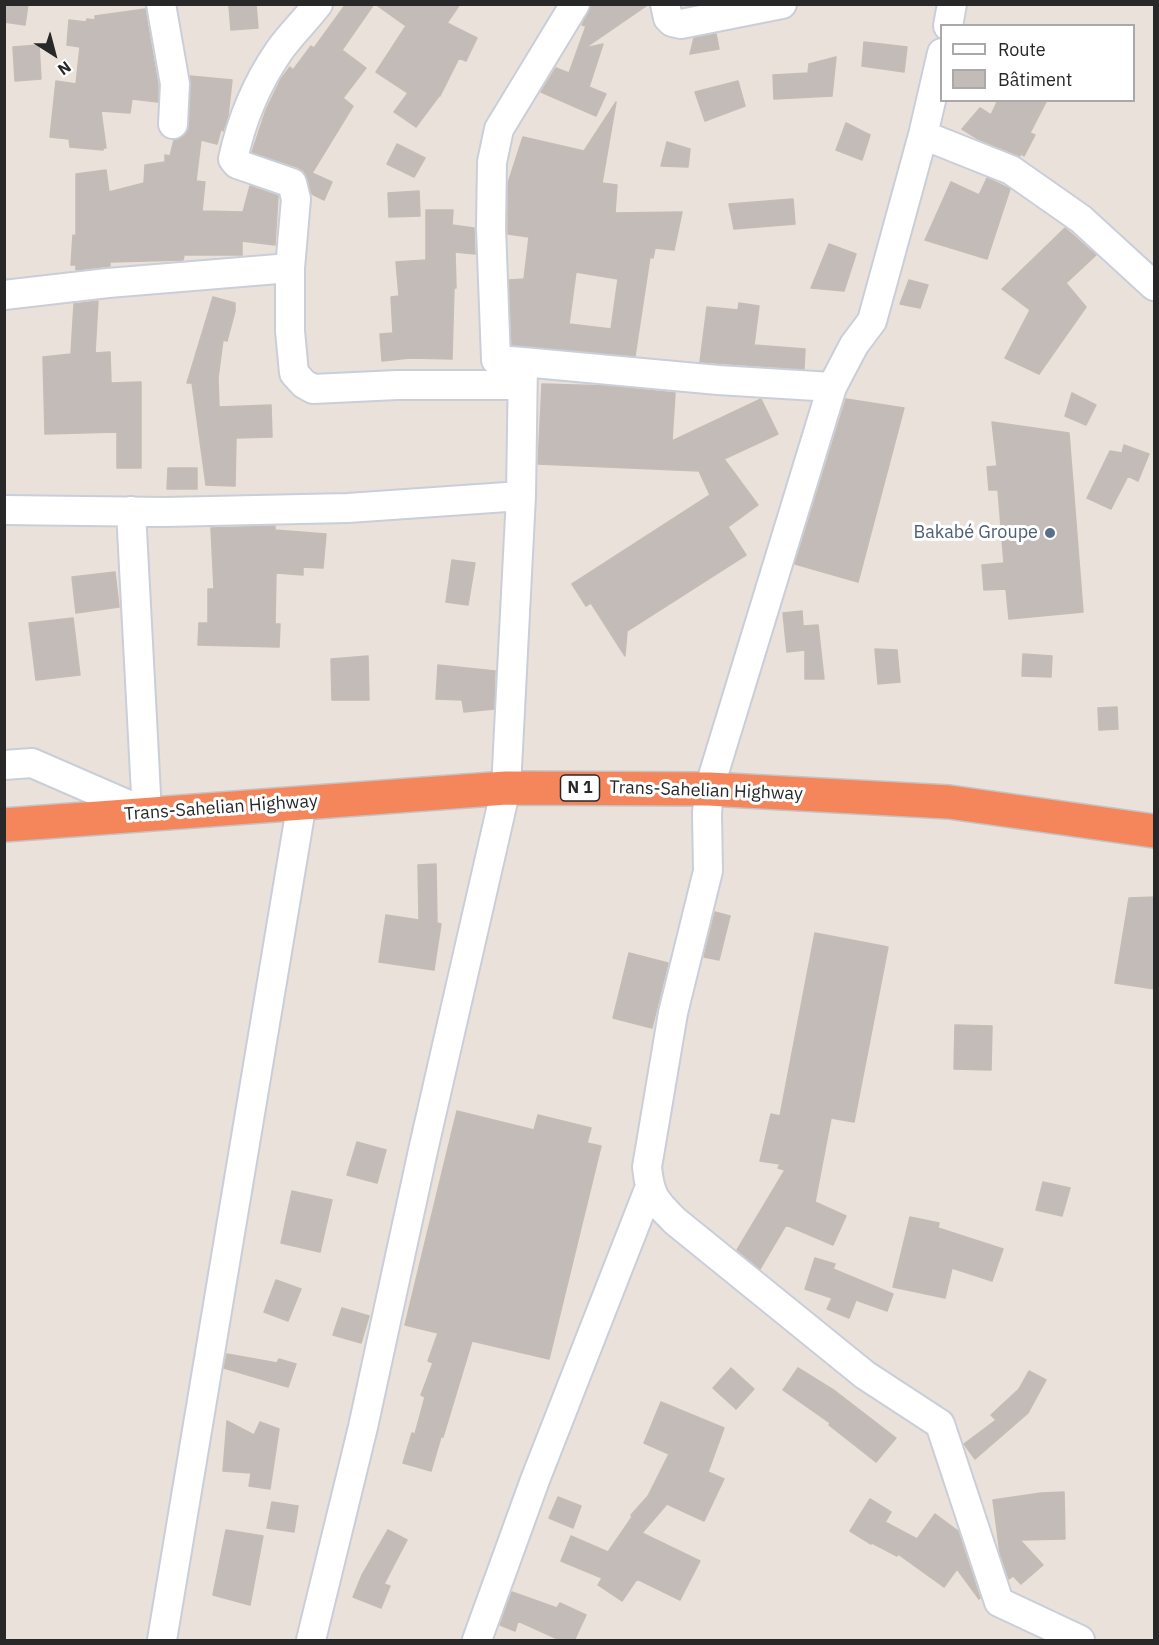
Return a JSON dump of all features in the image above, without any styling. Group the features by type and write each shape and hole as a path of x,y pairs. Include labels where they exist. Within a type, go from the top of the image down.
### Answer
{"highway":[{"name":"Trans-Sahelian Highway","path":"4,825 506,788 709,789 949,802 1155,831"}],"street":[{"path":"161,4 175,84 173,124"},
{"path":"318,4 280,50 263,78 248,111 233,159 237,164 292,183 296,199 290,268 290,331 294,373 304,384 313,389 397,386 522,374 832,387"},
{"path":"522,374 496,360 491,228 492,162 500,129 575,4"},
{"path":"665,4 668,18 672,22 681,24 783,4"},
{"path":"948,24 952,4"},
{"path":"477,1641 535,1480 649,1190 647,1167 673,1013 708,871 709,789 832,387 846,359 872,321 923,135 940,62"},
{"path":"923,135 1011,170 1080,219 1155,286"},
{"path":"4,295 108,283 290,268"},
{"path":"311,1641 363,1427 506,788 521,496 522,374"},
{"path":"4,510 131,512 348,508 521,496"},
{"path":"4,765 32,763 147,813 131,512"},
{"path":"162,1641 302,802"},
{"path":"649,1190 660,1206 675,1221 865,1375 940,1424 999,1602 1080,1641"}],"building":[{"path":"4,4 28,4 25,25 4,22"},
{"path":"256,4 258,28 231,30 229,6"},
{"path":"346,4 374,4 342,50 366,68 343,98 353,106 312,173 332,182 324,200 312,194 304,171 252,152 266,110 281,79 290,67 293,70 311,46 314,48"},
{"path":"375,4 460,4 447,23 477,38 466,61 459,58 440,96 416,127 394,112 408,93 376,72 406,26"},
{"path":"591,4 649,4 585,48 603,44 589,87 606,94 596,116 541,92 556,68 569,73 586,26 582,25"},
{"path":"145,9 158,85 158,102 132,99 130,113 101,111 106,148 103,150 70,147 69,139 50,137 56,81 76,84 80,47 67,45 69,20 86,22 87,19 95,20 95,16"},
{"path":"716,34 719,49 690,54 694,38"},
{"path":"864,42 907,47 904,72 862,66"},
{"path":"39,45 41,79 15,81 13,47"},
{"path":"836,57 832,96 774,99 773,75 808,73 809,64"},
{"path":"190,76 232,80 228,116 217,144 201,140 196,181 205,182 202,211 243,212 250,186 278,196 275,245 242,241 242,255 184,255 183,260 110,262 110,266 76,270 76,265 71,265 73,235 76,236 76,174 106,170 109,192 144,183 145,165 165,162 165,155 170,156 174,140 181,138 187,132"},
{"path":"738,81 745,106 705,121 695,92"},
{"path":"616,102 602,183 617,185 615,213 682,212 674,250 655,248 653,258 650,257 635,356 512,345 509,280 524,279 529,237 508,234 508,183 523,137 584,151","holes":["576,272 618,279 611,329 569,324"]},
{"path":"997,102 1046,102 1030,133 1035,135 1024,156 978,139 962,129 980,108 991,115"},
{"path":"846,123 870,135 862,160 836,150"},
{"path":"667,142 690,149 688,167 661,166"},
{"path":"397,144 425,158 414,177 387,164"},
{"path":"987,178 1010,189 987,259 925,240 951,182 979,195"},
{"path":"419,191 420,216 389,217 388,193"},
{"path":"793,199 795,224 734,229 729,204"},
{"path":"426,210 453,210 452,225 474,228 475,254 455,252 456,288 454,288 452,359 410,358 382,361 380,334 393,333 391,297 399,296 396,262 426,260"},
{"path":"1065,228 1096,255 1066,283 1086,307 1039,374 1005,358 1030,310 1002,289"},
{"path":"829,244 856,254 844,291 811,288"},
{"path":"909,280 928,285 920,308 900,304"},
{"path":"213,297 235,303 227,341 223,340 218,378 219,407 271,405 272,437 236,438 235,486 206,485 192,383 187,383"},
{"path":"98,301 95,353 110,352 111,383 141,382 141,468 117,468 117,432 45,434 43,357 71,354 74,304"},
{"path":"739,303 759,306 754,345 805,349 804,369 700,362 707,307 738,310"},
{"path":"542,384 609,386 675,393 672,441 761,399 778,434 724,459 758,505 728,527 746,555 627,631 625,656 591,603 586,606 572,584 710,495 699,471 538,464"},
{"path":"1072,393 1096,405 1086,425 1065,416"},
{"path":"846,399 904,408 858,582 795,564"},
{"path":"992,422 1069,433 1083,612 1009,619 1006,589 984,590 982,565 1004,563 998,490 989,490 987,467 997,466"},
{"path":"1124,445 1149,454 1138,481 1128,476 1111,509 1087,498 1110,451 1122,453"},
{"path":"168,468 197,468 197,489 167,489"},
{"path":"275,526 275,530 326,534 323,568 303,567 303,575 276,573 275,624 280,624 279,647 198,645 199,623 208,623 208,589 214,589 211,528"},
{"path":"452,560 475,563 468,605 446,602"},
{"path":"115,572 119,607 76,613 72,577"},
{"path":"802,611 804,640 804,626 818,625 824,679 805,679 805,650 787,652 783,613"},
{"path":"73,618 80,675 36,680 29,623"},
{"path":"875,649 897,650 900,682 878,684"},
{"path":"1023,654 1052,656 1051,677 1022,676"},
{"path":"368,656 369,700 332,700 331,659"},
{"path":"438,665 495,671 494,709 464,712 462,700 436,699"},
{"path":"1117,707 1118,729 1099,730 1098,708"},
{"path":"436,864 437,923 441,924 434,970 379,962 386,915 419,920 418,865"},
{"path":"1155,897 1155,989 1115,983 1129,898"},
{"path":"715,912 730,916 719,960 704,957"},
{"path":"815,933 888,947 854,1122 831,1118 815,1202 846,1216 833,1245 786,1225 760,1269 737,1250 785,1170 778,1168 780,1164 760,1161 771,1114 780,1116"},
{"path":"629,953 668,963 652,1028 613,1018"},
{"path":"955,1025 992,1026 991,1070 954,1069"},
{"path":"457,1111 534,1130 538,1115 591,1128 587,1143 601,1146 549,1359 472,1341 431,1471 403,1463 412,1433 415,1434 425,1397 421,1395 433,1363 428,1361 438,1333 405,1325"},
{"path":"357,1142 386,1150 377,1183 347,1175"},
{"path":"1043,1182 1070,1188 1062,1216 1036,1210"},
{"path":"292,1191 332,1200 320,1252 281,1243"},
{"path":"910,1217 939,1223 938,1228 1003,1249 992,1281 952,1268 945,1298 893,1287"},
{"path":"815,1258 835,1264 833,1269 893,1294 887,1311 856,1300 849,1318 827,1309 832,1298 805,1289"},
{"path":"276,1280 301,1289 288,1321 264,1312"},
{"path":"342,1308 369,1316 361,1343 333,1335"},
{"path":"227,1354 277,1363 279,1359 296,1364 288,1387 224,1368"},
{"path":"731,1368 754,1389 736,1409 713,1388"},
{"path":"798,1368 835,1391 896,1438 876,1462 829,1425 830,1423 783,1390"},
{"path":"1029,1371 1046,1380 1028,1413 975,1459 964,1444 996,1420 991,1415 1019,1389"},
{"path":"661,1402 724,1428 708,1472 724,1479 704,1521 667,1504 642,1533 700,1561 680,1600 637,1579 622,1601 598,1585 602,1578 561,1561 571,1536 608,1552 632,1517 631,1515 648,1496 669,1454 644,1443"},
{"path":"227,1421 254,1435 260,1422 279,1429 270,1489 249,1486 251,1473 223,1471"},
{"path":"1064,1492 1065,1539 1020,1540 1043,1565 1021,1584 1013,1576 1009,1579 1000,1553 993,1500"},
{"path":"558,1497 581,1506 573,1528 549,1518"},
{"path":"870,1499 891,1512 885,1522 917,1539 935,1514 958,1531 980,1598 957,1569 944,1587 898,1554 897,1556 871,1544 850,1531"},
{"path":"272,1502 298,1506 294,1532 267,1528"},
{"path":"226,1530 263,1536 250,1605 213,1595"},
{"path":"388,1530 407,1540 384,1584 390,1586 381,1608 353,1597 362,1575"},
{"path":"512,1592 557,1608 560,1603 586,1615 574,1641 562,1641 518,1621 515,1631 500,1625"}],"place":[{"name":"Bakabé Groupe","path":"1050,533"}]}
